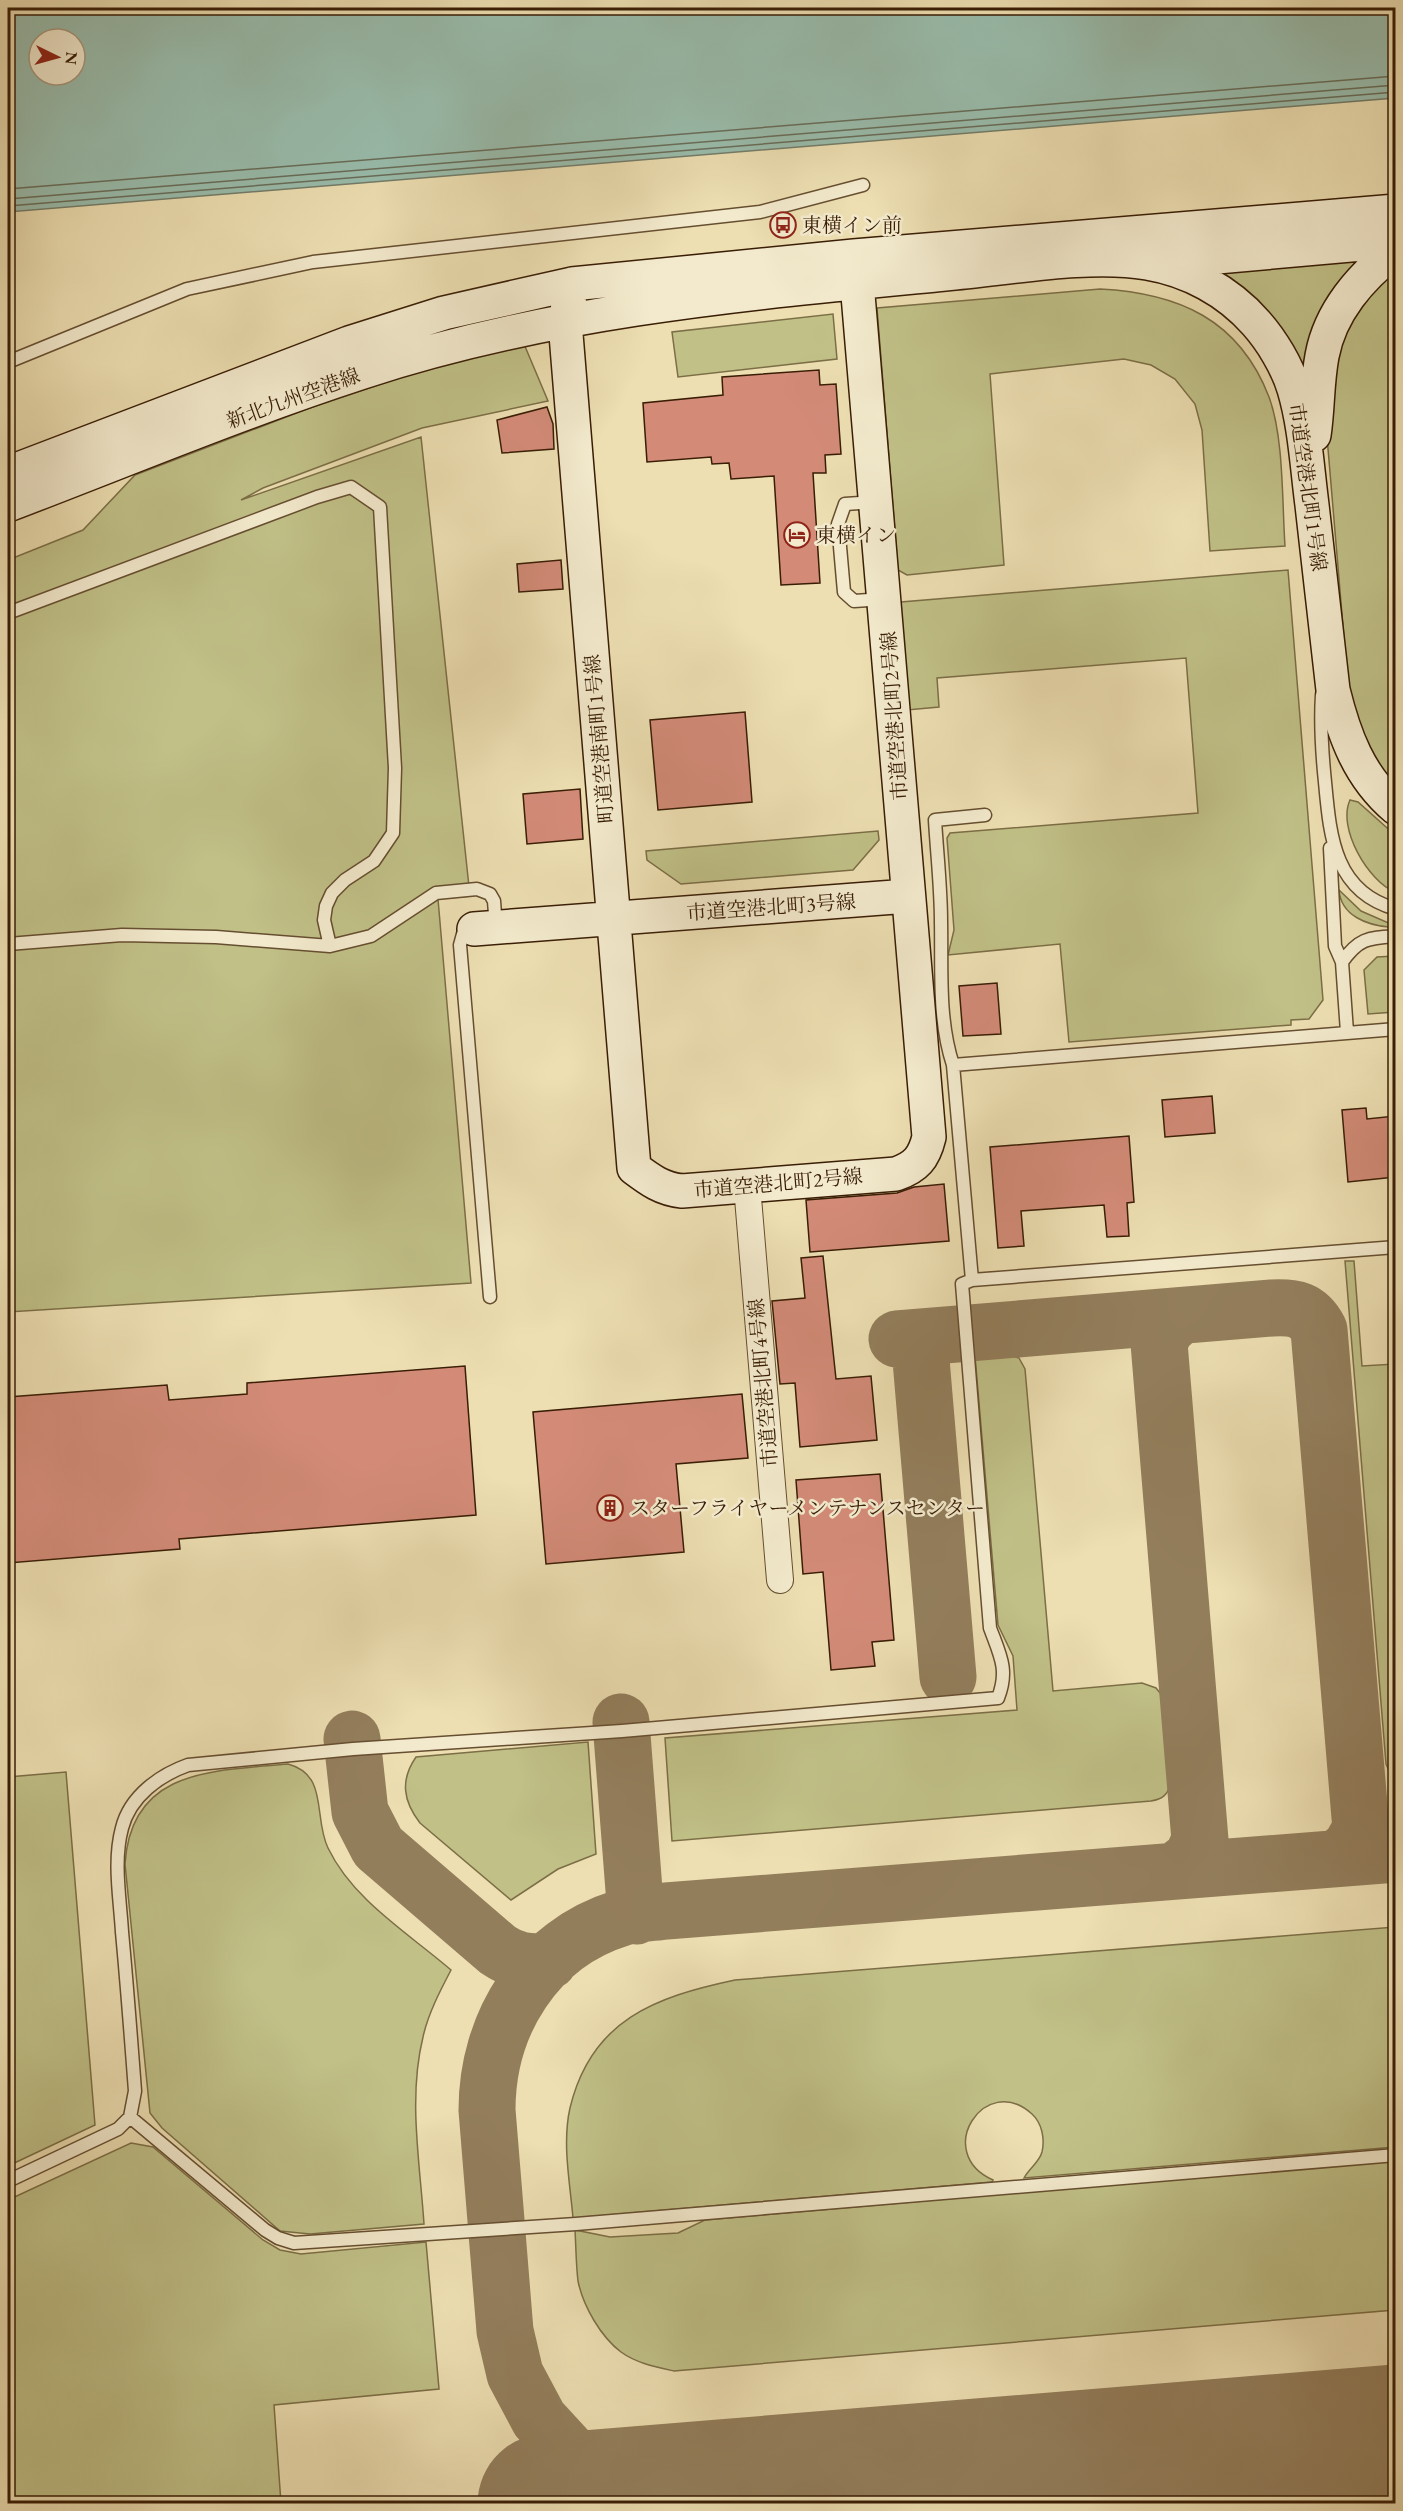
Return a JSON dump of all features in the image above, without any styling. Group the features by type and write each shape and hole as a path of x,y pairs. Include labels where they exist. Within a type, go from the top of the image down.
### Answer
{"street":[{"path":"856,269 1395,211"},
{"path":"1148,263 1395,241"},
{"path":"1308,475 1322,353 1331,327 1361,280 1395,250"},
{"name":"市道空港北町1号線","path":"856,269 1084,262 1148,263 1173,269 1203,281 1232,299 1257,324 1276,351 1293,385 1308,475 1333,690 1341,722 1353,753 1369,780 1395,808"},
{"name":"新北九州空港線","path":"8,473 349,343 444,313 572,284 856,269"},
{"name":"新北九州空港線","path":"8,505 365,371 481,340 576,320 856,269"},
{"name":"市道空港北町2号線","path":"572,284 623,918 656,1184 667,1190 682,1191 896,1174 910,1169 920,1161 929,1137 856,269"},
{"name":"市道空港北町3号線","path":"485,929 908,896"},
{"name":"市道空港北町4号線","path":"747,1186 780,1580"}],"lane":[{"path":"8,362 187,289 312,262 760,212 863,185"},
{"path":"8,613 328,493 351,487 380,507 395,768 393,833 374,861 345,880 332,893 326,906 324,920 330,946"},
{"path":"1326,630 1320,724 1335,946 1342,962 1347,1032"},
{"path":"972,1280 953,1065 947,1047 939,955 941,922 935,820 985,815"},
{"path":"1329,832 1340,862 1354,884 1376,902 1395,909"},
{"path":"8,944 122,935 216,937 330,946 371,936 436,893 477,889 490,894 494,901 485,929 464,934 460,945 490,1297"},
{"path":"1342,962 1359,942 1368,938 1395,936"},
{"path":"953,1065 1395,1029"},
{"path":"8,2181 118,2129 130,2117 135,2091 118,1857 122,1827 130,1809 149,1785 167,1772 188,1765 353,1749 634,1730 998,1698 1005,1682 1002,1660 990,1628 962,1284 972,1280 1395,1247"},
{"path":"130,2117 265,2230 278,2238 294,2243 588,2223 1395,2155"}],"green space":[{"path":"1371,252 1309,380 1206,266"},
{"path":"1395,270 1395,786 1380,768 1350,709 1326,425 1346,319"},
{"path":"1100,289 1155,297 1180,304 1202,315 1223,330 1241,348 1256,370 1274,413 1282,470 1285,546 1210,551 1202,430 1195,404 1175,379 1151,365 1124,359 990,374 1004,565 907,575 898,570 877,308"},
{"path":"833,314 837,359 678,377 672,332"},
{"path":"524,344 548,401 422,428 263,488 241,500 421,437 470,896 438,899 471,1283 8,1312 8,560 83,530 135,475 307,409 405,376"},
{"path":"1288,570 1323,1000 1309,1019 1291,1020 1291,1025 1069,1042 1060,944 948,955 954,930 947,838 950,833 1198,813 1186,658 937,678 939,707 907,710 901,602"},
{"path":"1350,800 1358,802 1395,835 1395,892 1375,877 1365,865 1351,839 1347,812"},
{"path":"878,831 879,840 853,870 681,884 647,860 646,851"},
{"path":"1339,890 1361,911 1391,924 1389,927 1356,918 1345,906"},
{"path":"1395,956 1395,1012 1368,1014 1364,970 1377,957"},
{"path":"1345,1261 1354,1261 1362,1366 1395,1364 1395,1777 1391,1775 1386,1764"},
{"path":"1004,1353 1019,1358 1025,1369 1053,1691 1142,1683 1156,1688 1165,1699 1171,1784 1166,1794 1162,1798 1151,1801 672,1841 665,1738 1017,1710 1013,1656 998,1625 975,1356"},
{"path":"588,1742 596,1854 558,1869 511,1900 420,1823 407,1799 407,1774 416,1757"},
{"path":"288,1764 301,1769 315,1787 328,1848 352,1884 383,1915 451,1970 428,2020 416,2083 416,2130 424,2224 310,2234 280,2231 162,2128 150,2113 125,1864 131,1832 143,1809 160,1792 181,1781 205,1773"},
{"path":"66,1772 95,2125 8,2166 8,1777"},
{"path":"1395,1927 1395,2147 1024,2178 1042,2152 1043,2137 1040,2127 1032,2114 1014,2103 998,2102 983,2109 972,2121 966,2136 967,2152 975,2168 993,2180 992,2182 573,2218 567,2163 567,2135 570,2108 580,2078 593,2053 610,2033 630,2017 678,1995 735,1980"},
{"path":"131,2143 153,2147 263,2240 280,2250 301,2254 426,2242 439,2389 274,2405 281,2503 8,2503 8,2200"},
{"path":"1395,2160 1395,2310 674,2371 640,2362 614,2346 594,2320 584,2301 578,2281 575,2230 610,2237 678,2233 705,2220"}],"water":[{"path":"8,8 1395,8 1395,98 8,212"}],"building":[{"path":"819,370 820,385 836,384 841,454 825,455 826,473 813,473 820,583 781,585 774,476 731,479 729,463 712,464 711,457 647,462 643,403 723,395 722,377"},
{"path":"547,407 553,424 554,449 502,453 497,420"},
{"path":"561,560 563,589 519,592 517,564"},
{"path":"745,712 752,802 658,810 650,720"},
{"path":"580,789 583,839 527,844 523,794"},
{"path":"997,983 1001,1034 963,1036 959,986"},
{"path":"1212,1096 1215,1133 1165,1137 1162,1100"},
{"path":"1366,1108 1367,1119 1395,1116 1395,1177 1348,1182 1342,1110"},
{"path":"1129,1136 1134,1202 1127,1203 1129,1236 1107,1237 1104,1205 1021,1211 1024,1246 998,1248 990,1147"},
{"path":"944,1184 949,1241 810,1252 806,1200 897,1193 914,1187"},
{"path":"823,1256 836,1379 871,1376 877,1440 800,1447 795,1383 780,1384 772,1301 805,1298 801,1258"},
{"path":"465,1366 476,1515 179,1539 180,1549 8,1563 8,1397 167,1385 169,1400 247,1394 247,1383"},
{"name":"スターフライヤーメンテナンスセンター","path":"742,1394 748,1458 676,1464 684,1552 546,1564 533,1412"},
{"path":"880,1474 894,1640 872,1642 875,1666 831,1670 823,1572 803,1574 796,1480"}],"taxiway":[{"path":"897,1339 1272,1308 1300,1311 1315,1323 1319,1330 1361,1829 1350,1848 1337,1858"},
{"path":"1178,1869 1192,1858 1200,1840 1159,1343 1166,1328 1180,1316"},
{"path":"935,1336 922,1351 921,1360 948,1677"},
{"path":"621,1722 636,1916"},
{"path":"352,1739 360,1812 378,1847 498,1950 510,1957 522,1960 549,1961"},
{"path":"678,2493 623,2484 573,2456 539,2419 515,2374 505,2331 487,2110 489,2078 496,2047 507,2018 522,1992 541,1968 564,1947 591,1930 621,1918 644,1913 1396,1854"}],"runway":[{"path":"548,2504 1396,2435"}],"place":[{"name":"東横イン前","path":"783,225"},
{"name":"東横イン","path":"797,535"},
{"name":"スターフライヤーメンテナンスセンター","path":"610,1508"}]}
